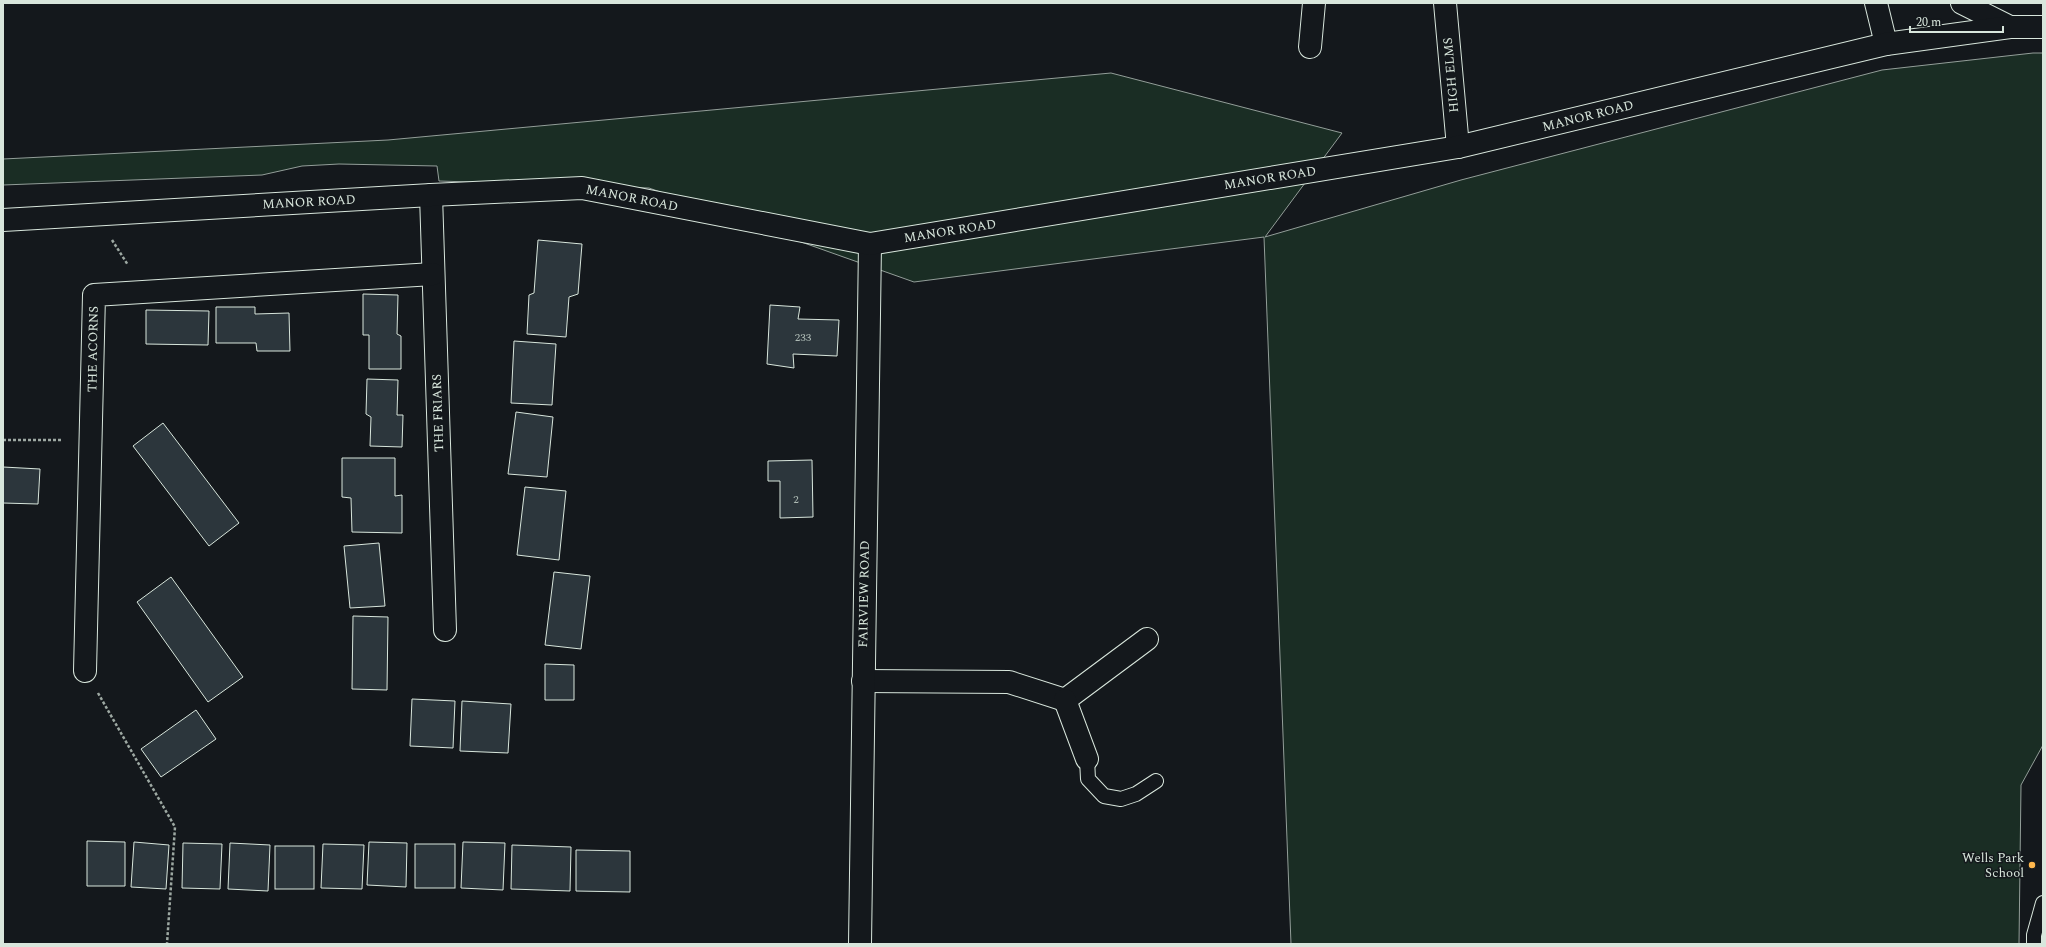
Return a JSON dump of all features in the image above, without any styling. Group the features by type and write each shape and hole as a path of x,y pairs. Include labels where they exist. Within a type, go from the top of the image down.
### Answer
{"street":[{"path":"1310,47 1314,3"},
{"name":"HIGH ELMS","path":"1445,3 1458,147"},
{"path":"1876,3 1886,44"},
{"path":"1962,3 2010,27"},
{"name":"MANOR ROAD","path":"3,220 431,195 582,188 870,244 1458,147 1886,44 2010,27 2043,27"},
{"name":"THE FRIARS","path":"431,195 445,630"},
{"name":"FAIRVIEW ROAD","path":"860,944 870,244"},
{"name":"THE ACORNS","path":"85,670 94,295 434,274"},
{"path":"1065,700 1147,639"},
{"path":"863,681 1009,682 1065,700"},
{"path":"1065,700 1087,759"}],"lane":[{"path":"1087,759 1088,779 1104,796 1122,800 1136,794 1156,781"},
{"path":"2034,944 2034,935 2043,902"}],"path":[{"path":"96,215 146,292"},
{"path":"3,440 90,440"},
{"path":"85,670 175,827 167,944"}],"green space":[{"path":"2043,53 2043,745 2021,785 2019,944 1291,944 1264,237 914,282 649,188 439,181 437,166 339,164 302,166 262,175 3,185 3,159 388,140 1111,73 1342,133 1265,237 1461,180 1882,70"}],"building":[{"path":"538,240 582,244 578,294 569,297 566,337 527,334 529,295 534,293"},
{"path":"363,294 398,295 397,334 401,336 401,369 369,369 369,335 363,335"},
{"path":"770,305 800,307 798,319 839,320 837,356 793,354 794,368 767,364"},
{"path":"216,307 255,307 255,314 289,313 290,351 257,351 256,343 216,343"},
{"path":"146,310 209,311 208,345 146,344"},
{"path":"514,341 556,344 552,405 511,403"},
{"path":"367,379 398,380 397,415 403,415 402,447 370,446 371,417 366,414"},
{"path":"516,412 553,417 547,477 508,474"},
{"path":"163,423 239,523 209,546 133,446"},
{"path":"342,458 395,458 395,496 402,495 402,533 352,532 351,498 342,497"},
{"path":"812,460 813,517 780,518 780,481 768,481 768,461"},
{"path":"3,467 40,469 38,504 3,503"},
{"path":"525,487 566,491 559,560 517,555"},
{"path":"379,543 385,606 350,608 344,546"},
{"path":"554,572 590,576 581,649 545,645"},
{"path":"171,577 243,677 208,702 137,602"},
{"path":"353,616 388,617 387,690 352,689"},
{"path":"545,664 574,665 574,700 545,700"},
{"path":"412,699 455,701 453,748 410,746"},
{"path":"462,701 511,704 508,753 460,751"},
{"path":"196,710 216,739 161,777 141,749"},
{"path":"87,841 125,842 125,886 87,886"},
{"path":"134,842 169,845 166,889 131,887"},
{"path":"369,842 407,843 406,887 367,885"},
{"path":"463,842 505,843 503,890 461,888"},
{"path":"183,843 222,844 220,889 182,888"},
{"path":"230,843 270,845 268,891 228,889"},
{"path":"323,844 364,845 362,889 321,888"},
{"path":"415,844 455,844 455,888 415,888"},
{"path":"512,845 571,847 570,891 511,889"},
{"path":"275,846 314,846 314,889 275,889"},
{"path":"576,850 630,851 630,892 576,891"}],"place":[{"name":"Wells Park School","path":"2032,865"}]}
